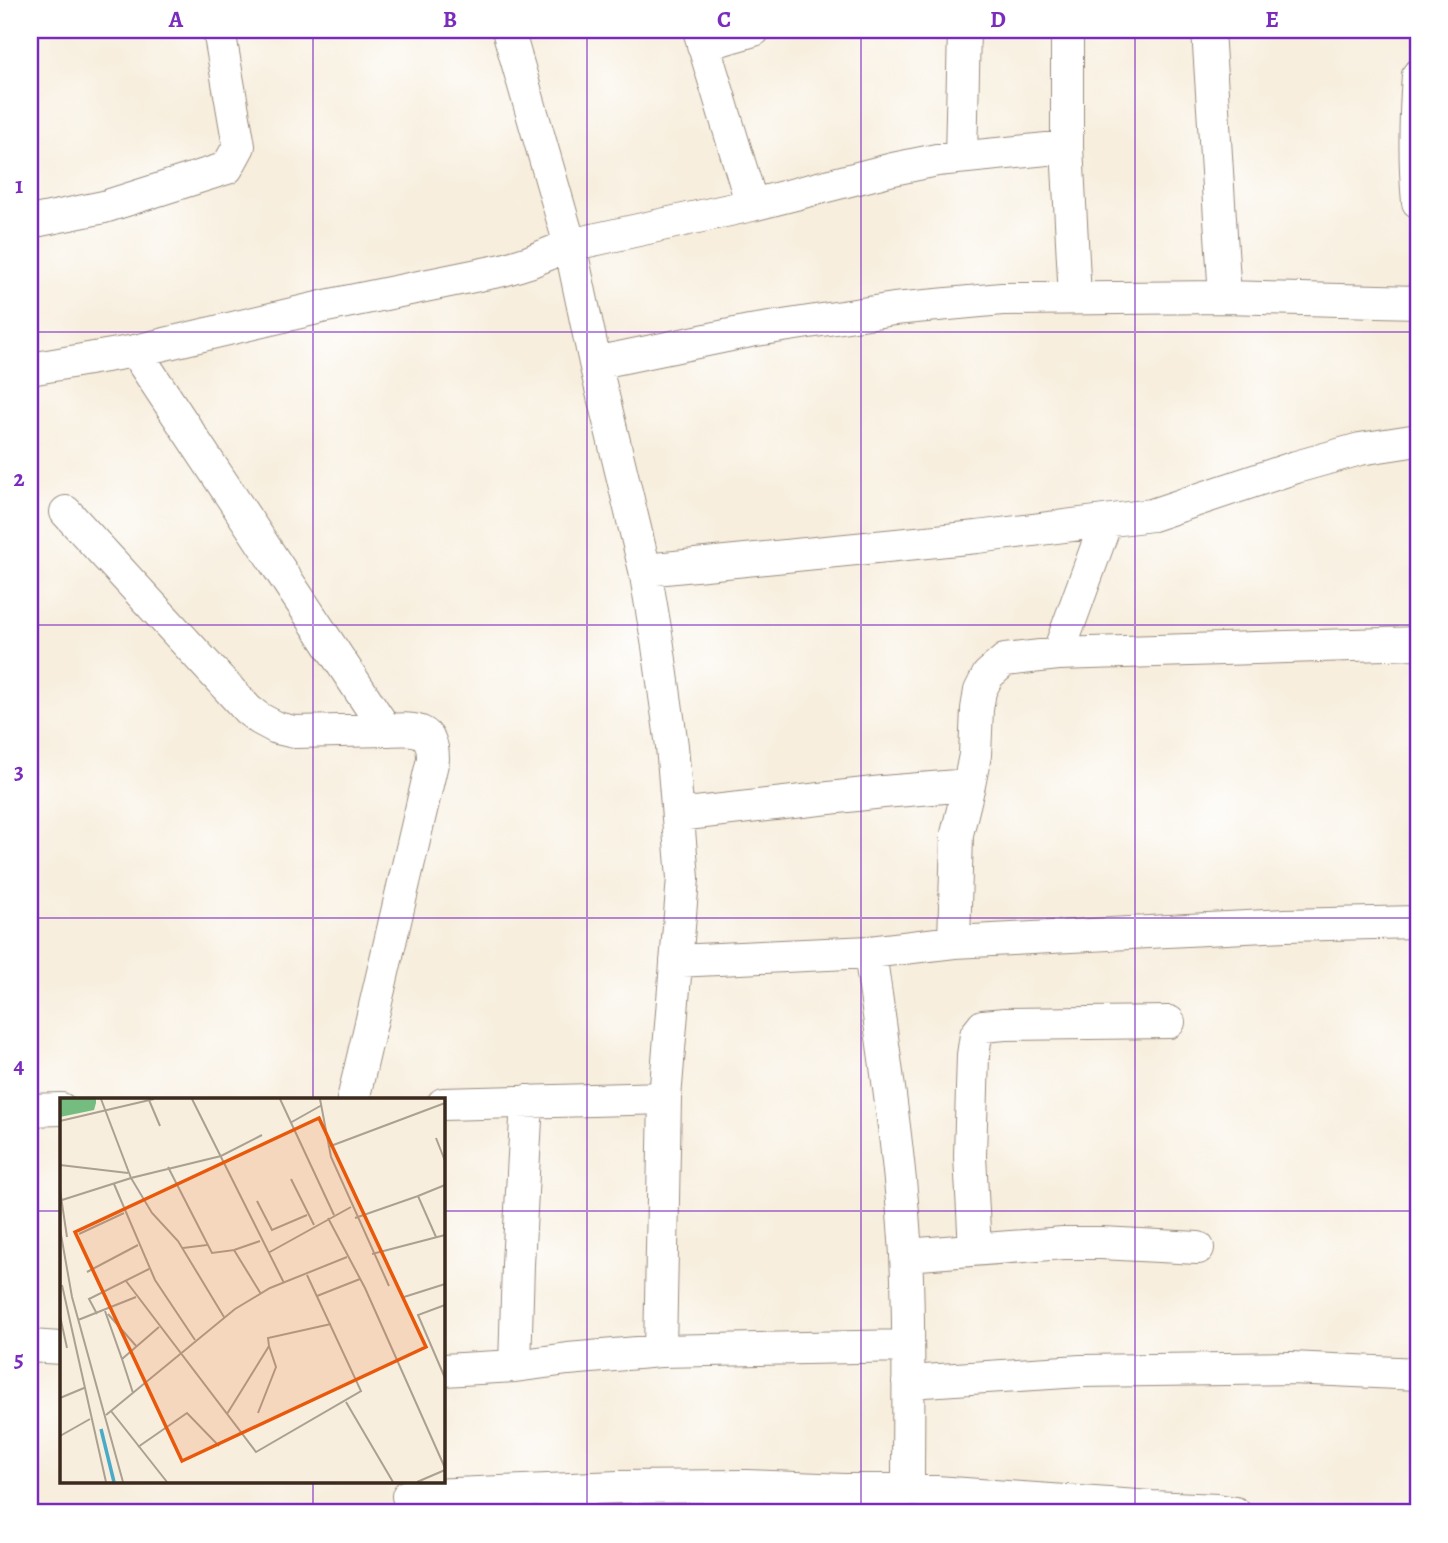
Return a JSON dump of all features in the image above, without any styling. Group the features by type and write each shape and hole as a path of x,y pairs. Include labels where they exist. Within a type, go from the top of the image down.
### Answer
{"street":[{"path":"30,222 104,206 227,168 239,146 219,30"},
{"path":"508,30 570,245 595,363 645,570 672,746 683,878 666,1098 660,1351"},
{"path":"752,205 701,37 754,30"},
{"path":"961,158 964,30"},
{"path":"1067,30 1067,147 1075,298"},
{"path":"1209,30 1225,297"},
{"path":"1418,75 1415,167 1418,202"},
{"path":"30,369 135,351 326,306 503,270 570,245 752,205 893,169 937,160 1067,147"},
{"path":"595,363 750,331 894,309 1003,299 1225,297 1418,302"},
{"path":"135,351 386,730"},
{"path":"645,570 977,537 1152,515 1296,467 1360,449 1418,440"},
{"path":"65,512 248,710 260,719 277,728 294,732 408,729 420,731 429,737 433,747 433,759 353,1098"},
{"path":"1058,654 1106,522"},
{"path":"954,942 957,834 975,755 980,691 988,675 1005,660 1058,654 1418,643"},
{"path":"678,815 969,785"},
{"path":"676,961 870,952 954,942 1285,925 1418,922"},
{"path":"870,952 896,1134 906,1255 908,1490"},
{"path":"975,1249 970,1156 973,1055 976,1035 983,1026 1170,1022"},
{"path":"444,1104 666,1098"},
{"path":"515,1366 527,1101"},
{"path":"30,1110 60,1110"},
{"path":"906,1255 1063,1243 1198,1248"},
{"path":"30,1346 60,1348"},
{"path":"444,1370 515,1366 660,1351 908,1346"},
{"path":"908,1382 1081,1371 1278,1368 1418,1374"},
{"path":"408,1496 615,1500 746,1486 842,1502 908,1490 1235,1513"}]}
